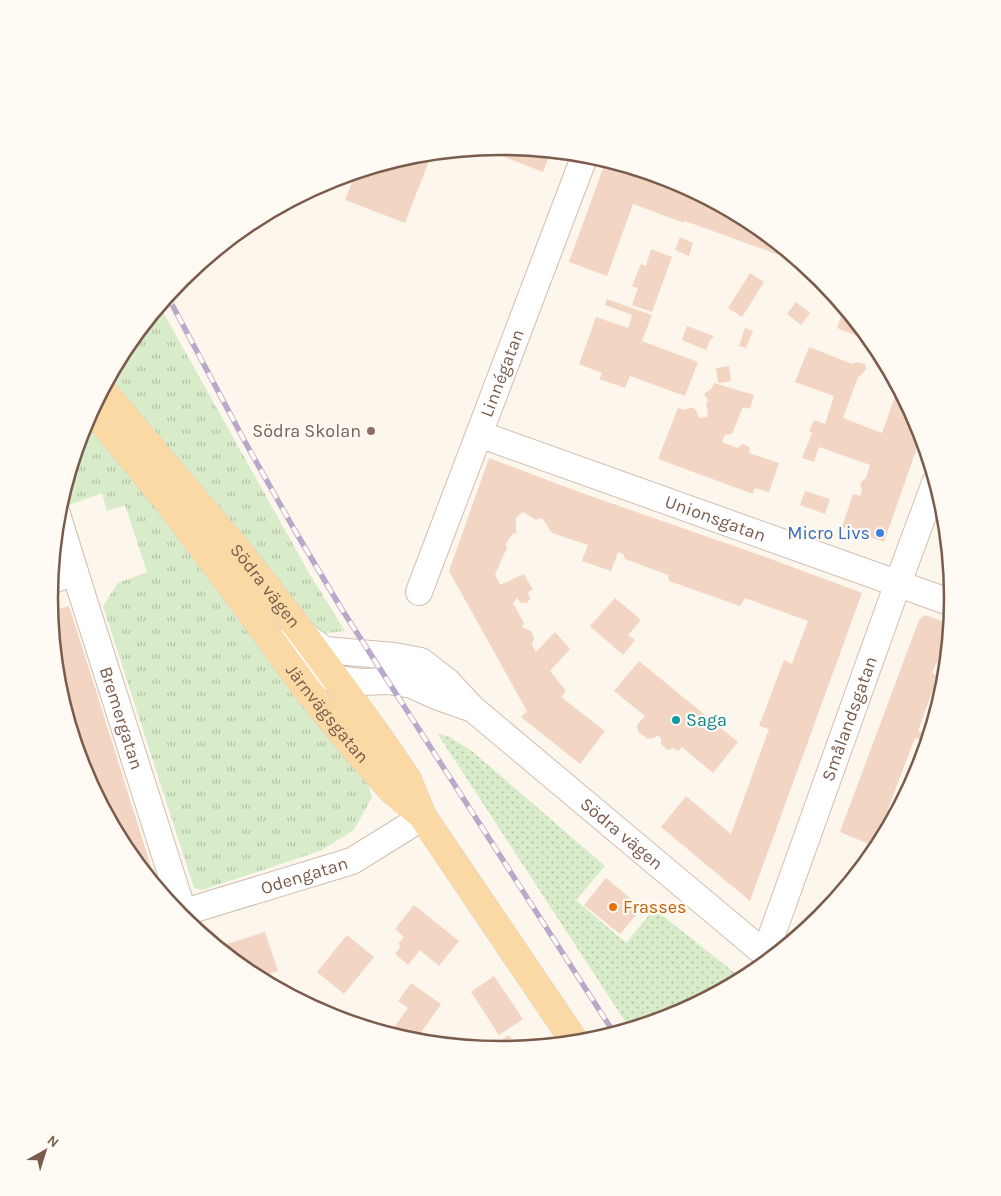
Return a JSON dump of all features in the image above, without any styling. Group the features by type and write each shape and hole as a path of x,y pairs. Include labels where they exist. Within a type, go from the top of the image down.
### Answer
{"main road":[{"name":"Södra vägen","path":"107,395 243,557 303,634"},
{"name":"Södra vägen","path":"97,415 166,499 242,600"},
{"name":"Järnvägsgatan","path":"242,600 304,687 357,751 393,791 423,817"},
{"name":"Järnvägsgatan","path":"303,634 407,779 423,817 570,1035"}],"street":[{"name":"Linnégatan","path":"420,592 582,163"},
{"name":"Unionsgatan","path":"479,434 944,600"},
{"name":"Smålandsgatan","path":"771,949 931,494"},
{"name":"Bremergatan","path":"60,547 63,576 178,901"},
{"name":"Södra vägen","path":"242,600 291,655 315,673 336,679 412,685 473,709"},
{"name":"Södra vägen","path":"303,634 325,650 394,656 421,661 447,681 473,709 764,953"},
{"name":"Odengatan","path":"190,914 352,861 423,817"}],"green space":[{"path":"163,311 309,573 345,631 321,634 310,626 113,384 132,352"},
{"path":"91,428 137,481 364,770 372,797 354,830 320,851 202,890 194,888 103,606 118,583 147,572 125,505 107,511 102,493 69,505 73,483"},
{"path":"437,733 449,737 472,751 605,866 576,900 626,943 654,909 735,974 670,1007 626,1023"}],"building":[{"path":"499,155 548,158 543,172"},
{"path":"429,161 405,223 345,200 352,181 386,170"},
{"path":"603,167 643,179 696,201 722,214 779,254 633,204 607,276 569,262"},
{"path":"680,237 693,243 689,256 675,250"},
{"path":"651,249 672,257 652,312 632,305 638,288 632,286 641,264 646,266"},
{"path":"750,273 764,282 742,317 728,308"},
{"path":"607,299 652,315 642,341 698,362 685,396 630,376 625,388 599,379 602,373 579,364 596,317 628,328 632,315 605,305"},
{"path":"796,302 810,313 801,325 787,314"},
{"path":"841,315 858,336 837,328"},
{"path":"687,326 714,336 706,350 682,340"},
{"path":"745,328 753,331 746,348 739,346"},
{"path":"809,347 852,364 858,362 865,364 866,369 858,377 843,418 882,433 895,397 898,402 917,448 884,542 842,527 853,494 860,496 862,489 860,485 866,478 870,465 819,447 814,462 802,458 812,433 809,431 814,420 825,424 834,396 795,382"},
{"path":"729,366 731,381 718,383 716,368"},
{"path":"714,383 754,395 750,409 743,407 732,434 725,435 722,442 738,448 742,444 746,445 750,448 749,453 779,463 769,492 755,488 753,494 658,459 678,408 685,410 694,408 699,418 707,417 706,405 708,400 704,394 712,388"},
{"path":"489,458 862,593 750,901 661,827 686,796 731,834 769,729 759,726 784,660 792,664 808,621 745,598 740,606 669,581 668,575 625,559 623,554 618,552 611,571 582,561 588,545 552,533 542,518 536,520 523,512 516,518 516,533 512,534 506,544 507,548 495,574 500,585 524,574 533,590 528,592 530,599 527,603 521,603 517,598 513,603 524,623 522,627 531,631 534,638 532,645 536,652 555,632 570,649 550,671 566,691 561,697 605,731 580,764 521,717 527,711 449,571"},
{"path":"805,491 830,499 825,514 800,505"},
{"path":"615,598 641,620 628,635 635,640 623,655 590,626"},
{"path":"69,606 153,873 117,819 91,768 81,740 66,684 61,656 58,609"},
{"path":"925,615 943,622 939,664 936,663 932,673 937,675 935,684 918,731 922,733 920,740 915,738 884,821 869,844 840,832 919,620"},
{"name":"Saga","path":"639,661 738,742 713,773 682,747 678,751 673,748 668,750 661,744 661,738 657,735 654,738 648,739 638,732 637,725 645,716 614,691"},
{"name":"Frasses","path":"606,878 642,908 620,934 584,905"},
{"path":"414,905 459,941 439,966 420,950 408,965 395,954 401,946 398,944 404,937 395,929"},
{"path":"265,932 278,971 267,975 231,949 227,944"},
{"path":"347,935 374,957 344,994 317,972"},
{"path":"494,976 523,1019 499,1035 471,992"},
{"path":"411,983 441,1004 421,1033 394,1028 408,1008 398,1001"},
{"path":"509,1035 512,1041 500,1041"}],"railway":[{"path":"171,302 244,440 341,608 610,1027"}],"place":[{"name":"Södra Skolan","path":"371,431"},
{"name":"Micro Livs","path":"880,533"},
{"name":"Saga","path":"676,720"},
{"name":"Frasses","path":"613,907"}]}
